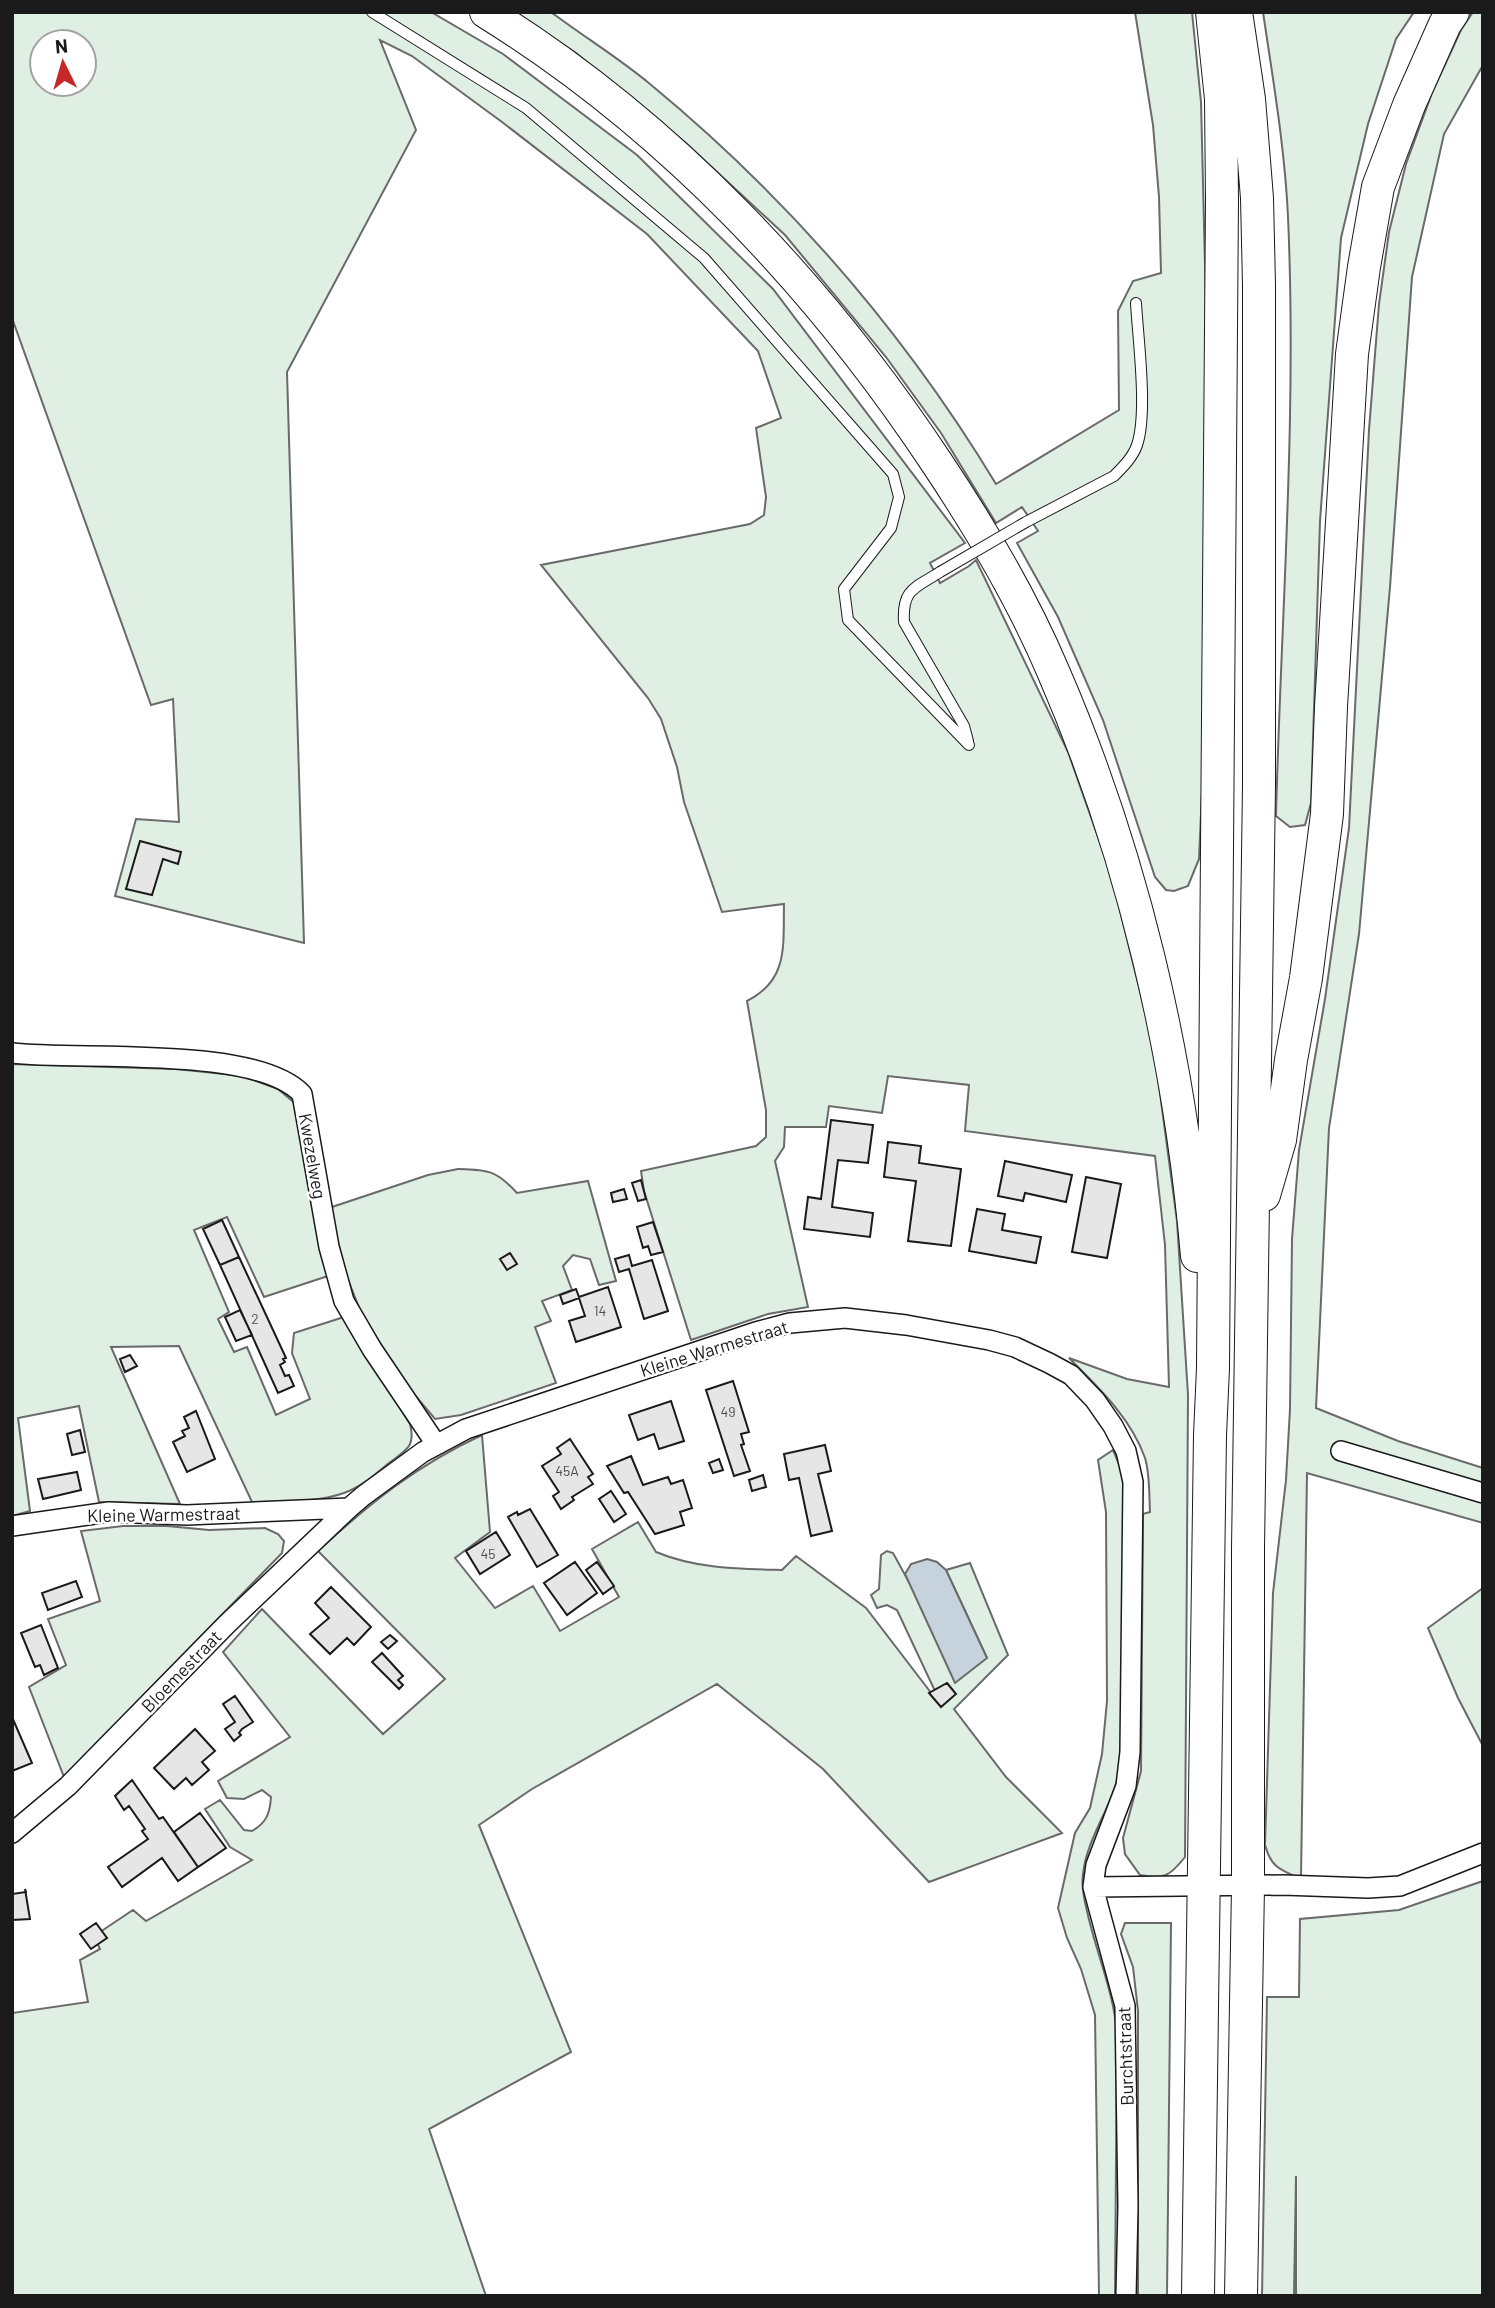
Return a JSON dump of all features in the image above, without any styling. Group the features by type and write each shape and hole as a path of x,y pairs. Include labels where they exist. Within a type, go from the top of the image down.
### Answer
{"highway":[{"path":"486,12 520,33 595,88 719,197 782,262 824,309 907,417 995,554 1025,611 1053,670 1103,802 1143,937 1175,1094 1195,1234 1210,1435"},
{"path":"1198,2296 1202,1887 1213,1368 1223,200 1221,100 1212,12"},
{"path":"1236,12 1255,173 1259,285 1259,785 1248,1549 1248,1886 1241,2296"},
{"path":"1252,1237 1280,1140 1306,978 1327,814 1352,354 1364,267 1378,187 1409,105 1453,12"}],"street":[{"name":"Kwezelweg","path":"12,1053 198,1060 265,1072 292,1083 302,1094 328,1247 344,1301 436,1444"},
{"name":"Kleine Warmestraat","path":"12,1526 109,1512 187,1515 349,1508 436,1444 466,1429 731,1340 790,1323 845,1318 989,1340 1015,1347 1071,1375 1095,1400 1126,1451 1133,1482 1130,1752 1126,1786 1096,1865 1093,1887"},
{"path":"1341,1451 1483,1493"},
{"name":"Bloemestraat","path":"12,1833 68,1786 227,1624 349,1508"},
{"path":"1093,1887 1401,1886 1483,1853"},
{"name":"Burchtstraat","path":"1093,1887 1125,2006 1128,2193 1126,2296"}],"lane":[{"path":"372,12 526,108 705,258 893,474 899,497 891,528 844,589 848,620 969,745 964,726 904,622 903,603 913,589 940,572 1115,476 1126,465 1137,446 1142,409 1136,303"}],"green space":[{"path":"12,12 431,12 503,54 637,155 773,289 965,543 930,563 940,583 976,560 1068,752 1111,874 1154,1048 1177,1221 1188,1395 1185,1857 1175,1869 1161,1877 1140,1875 1125,1854 1123,1838 1141,1771 1143,1514 1150,1512 1147,1464 1139,1443 1122,1416 1069,1358 1127,1379 1169,1387 1165,1245 1155,1156 965,1131 969,1085 888,1076 882,1113 829,1106 826,1127 785,1127 784,1147 775,1161 808,1307 768,1314 691,1340 644,1191 641,1171 756,1146 766,1137 766,1110 747,1001 761,992 777,972 783,947 784,904 722,912 684,802 677,767 661,719 648,698 541,565 750,524 764,515 766,497 756,428 781,418 758,351 647,234 412,56 380,40 416,130 287,372 304,943 115,896 136,819 179,822 173,699 151,705 12,318"},
{"path":"513,12 550,12 555,15 650,84 749,173 840,269 882,320 922,373 996,484 1119,410 1118,311 1133,281 1161,273 1159,197 1153,125 1135,12 1192,12 1201,102 1207,346 1203,768 1199,859 1188,886 1174,891 1166,890 1155,877 1103,720 1058,617 1017,543 1038,531 1022,507 996,523 941,433 886,357 785,235 687,144 576,53"},
{"path":"1263,12 1414,12 1396,39 1368,124 1341,238 1320,521 1311,803 1305,825 1290,827 1276,816 1291,367 1288,217 1281,140"},
{"path":"1473,12 1483,12 1483,65 1444,134 1412,277 1390,587 1359,934 1329,1128 1316,1408 1398,1441 1483,1468 1483,1523 1307,1473 1301,1879 1274,1863 1265,1845 1273,1593 1286,1480 1290,1409 1292,1239 1299,1150 1325,999 1349,828 1369,430 1379,304 1389,232 1406,164 1432,93 1461,30"},
{"path":"12,1064 176,1069 243,1076 278,1089 297,1105 328,1276 264,1297 227,1217 194,1230 229,1312 218,1319 234,1352 247,1347 276,1415 310,1399 292,1353 294,1333 344,1317 410,1424 412,1438 405,1451 368,1480 344,1493 310,1500 252,1502 179,1346 111,1347 180,1504 99,1502 79,1406 18,1418 30,1511 12,1516"},
{"path":"458,1169 491,1173 517,1193 588,1181 616,1281 599,1285 590,1259 573,1255 563,1266 572,1290 542,1301 551,1321 535,1327 556,1383 461,1415 435,1419 408,1387 362,1315 347,1277 329,1208 428,1175"},
{"path":"482,1435 490,1532 455,1558 495,1608 533,1586 560,1631 619,1597 592,1549 638,1522 656,1552 687,1562 718,1567 782,1570 796,1556 866,1608 932,1694 935,1691 897,1610 887,1605 877,1608 871,1595 879,1589 881,1555 887,1551 893,1553 910,1584 987,1658 946,1570 970,1563 1008,1655 954,1709 1006,1777 1062,1833 929,1882 823,1769 717,1684 532,1789 479,1825 571,2052 429,2129 486,2296 12,2296 12,2013 88,2002 80,1960 100,1949 94,1936 133,1910 146,1921 252,1860 230,1847 205,1809 220,1800 244,1830 252,1831 261,1825 268,1813 271,1797 262,1790 244,1799 227,1798 218,1781 290,1737 223,1652 262,1609 383,1734 445,1679 318,1551 395,1486 436,1459"},
{"path":"1113,1450 1124,1476 1122,1740 1115,1787 1095,1832 1082,1883 1112,2001 1117,2032 1115,2296 1099,2296 1095,2015 1058,1908 1075,1833 1090,1808 1102,1754 1107,1701 1106,1512 1098,1460"},
{"path":"123,1526 209,1530 265,1528 278,1534 284,1541 282,1553 64,1777 29,1687 66,1665 48,1619 100,1601 81,1531"},
{"path":"1483,1588 1483,1746 1458,1698 1428,1628"},
{"path":"1483,1881 1483,2296 1296,2296 1296,2176 1294,2296 1262,2296 1267,1997 1299,1997 1300,1919 1399,1910"},
{"path":"1125,1923 1171,1923 1167,2296 1138,2296 1138,2011 1133,1967 1121,1934"}],"shaded area":[{"path":"927,1559 937,1562 946,1570 987,1658 955,1683 905,1574 911,1564"}],"building":[{"path":"140,841 181,852 178,864 163,859 152,895 126,889"},
{"path":"831,1120 873,1125 868,1163 838,1160 832,1207 873,1213 870,1237 804,1229 808,1197 821,1199"},
{"path":"888,1142 921,1146 919,1163 961,1169 951,1246 908,1241 916,1181 884,1177"},
{"path":"1005,1161 1072,1175 1066,1202 1025,1193 1023,1201 998,1196"},
{"path":"1086,1177 1121,1184 1107,1258 1072,1252"},
{"path":"641,1180 646,1199 638,1201 632,1183"},
{"path":"624,1189 627,1199 613,1202 611,1193"},
{"path":"977,1209 1005,1214 1002,1230 1041,1237 1036,1263 969,1251"},
{"path":"222,1220 239,1257 220,1265 203,1229"},
{"path":"653,1222 663,1252 651,1255 648,1246 643,1248 637,1227"},
{"path":"510,1253 517,1264 507,1270 500,1259"},
{"path":"629,1255 632,1266 652,1260 668,1311 644,1319 629,1269 619,1272 615,1259"},
{"path":"239,1257 286,1358 280,1365 294,1386 278,1393 220,1265"},
{"path":"608,1287 621,1327 576,1342 569,1321 585,1316 579,1298 563,1304 560,1295 576,1289 579,1297"},
{"path":"240,1310 252,1335 236,1341 225,1317"},
{"path":"130,1355 137,1366 125,1372 120,1359"},
{"path":"733,1381 749,1432 741,1434 744,1444 741,1445 750,1471 734,1476 706,1390"},
{"path":"671,1401 684,1441 659,1449 654,1434 638,1440 629,1415"},
{"path":"196,1411 215,1459 187,1472 173,1442 185,1436 182,1431 189,1428 184,1417"},
{"path":"80,1430 85,1452 72,1455 67,1434"},
{"path":"570,1439 593,1474 588,1477 593,1484 572,1497 574,1500 561,1509 553,1496 559,1492 542,1466 561,1454 557,1448"},
{"path":"825,1445 831,1471 818,1474 832,1531 811,1536 799,1478 789,1480 784,1454"},
{"path":"631,1456 643,1485 668,1477 671,1484 683,1480 692,1508 680,1512 684,1525 655,1534 628,1492 624,1493 607,1466"},
{"path":"719,1459 723,1470 713,1473 709,1463"},
{"path":"77,1472 81,1490 43,1499 38,1479"},
{"path":"763,1475 766,1487 752,1491 749,1480"},
{"path":"611,1491 626,1514 614,1522 599,1499"},
{"path":"530,1509 558,1555 537,1567 508,1517"},
{"path":"496,1532 510,1555 480,1574 466,1551"},
{"path":"575,1562 597,1593 567,1615 544,1583"},
{"path":"597,1562 614,1586 603,1594 586,1570"},
{"path":"76,1581 82,1597 48,1610 42,1593"},
{"path":"331,1587 371,1627 354,1645 347,1638 330,1654 310,1634 329,1618 315,1603"},
{"path":"41,1625 58,1668 44,1675 40,1665 35,1667 21,1633"},
{"path":"390,1635 397,1641 388,1649 381,1642"},
{"path":"382,1653 403,1676 398,1680 403,1685 399,1689 372,1662"},
{"path":"947,1683 956,1694 941,1707 929,1693"},
{"path":"235,1696 253,1722 242,1729 239,1733 241,1735 234,1741 225,1729 235,1722 223,1704"},
{"path":"12,1717 32,1763 12,1771"},
{"path":"195,1729 215,1751 202,1762 209,1770 192,1785 186,1778 174,1789 154,1768"},
{"path":"132,1780 159,1819 163,1817 198,1867 178,1881 162,1858 122,1887 108,1867 148,1839 142,1831 145,1829 129,1806 124,1810 115,1796"},
{"path":"200,1813 226,1848 198,1867 174,1832"},
{"path":"26,1892 30,1919 12,1920 12,1894"},
{"path":"96,1923 107,1938 91,1949 80,1934"}]}
